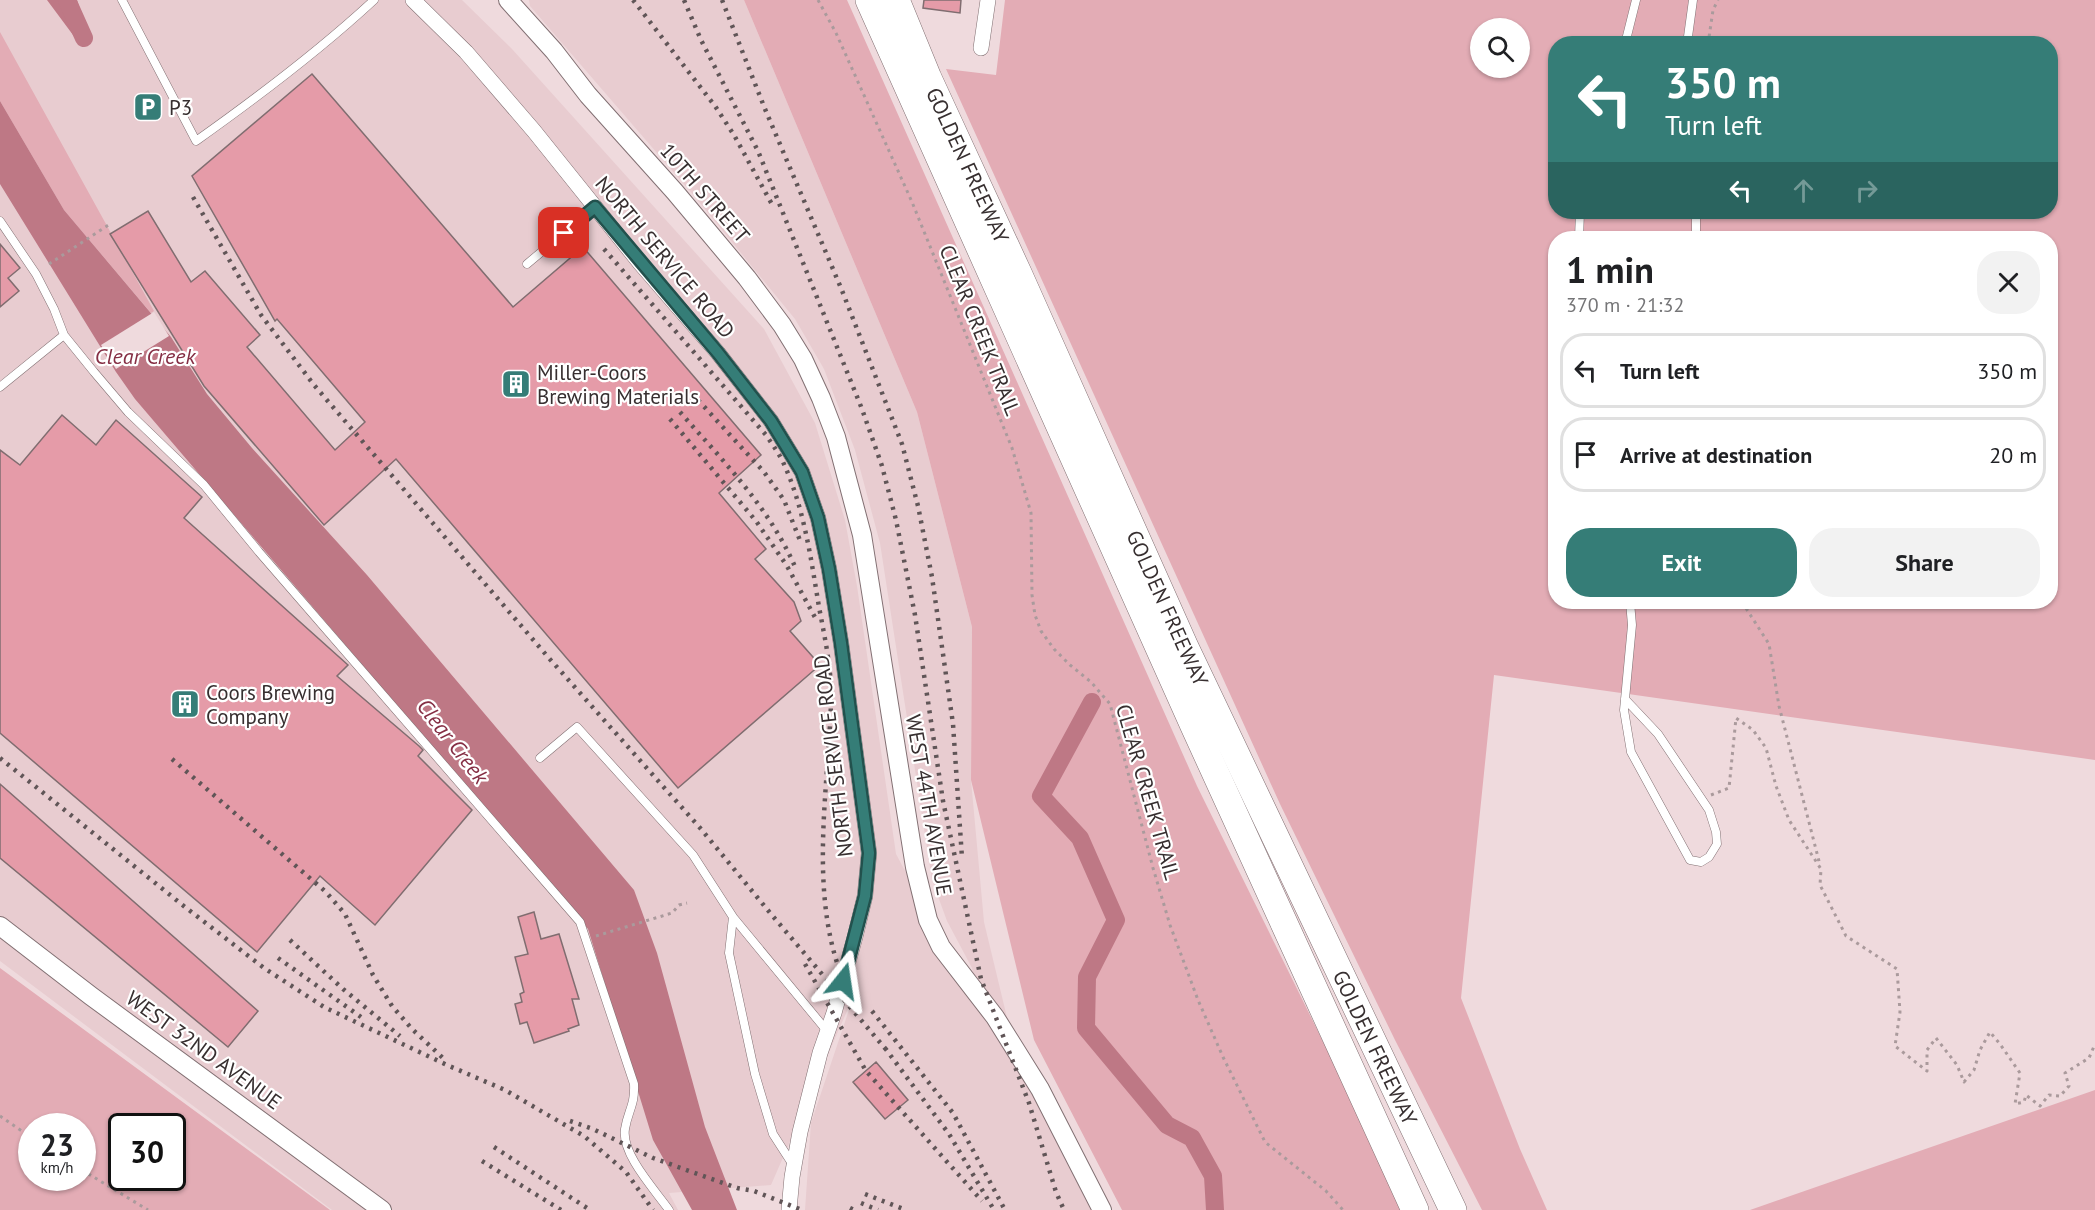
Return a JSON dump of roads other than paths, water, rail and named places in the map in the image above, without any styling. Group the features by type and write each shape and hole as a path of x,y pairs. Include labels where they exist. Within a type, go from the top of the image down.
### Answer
{"highway":[{"name":"GOLDEN FREEWAY","path":"869,0 1415,1210"},
{"name":"GOLDEN FREEWAY","path":"896,0 928,78 1024,286 1184,645 1453,1210"},
{"path":"908,0 928,78"}],"street":[{"name":"NORTH SERVICE ROAD","path":"413,0 466,52 718,353 771,421 802,472 818,518 841,643 869,853 865,896 843,981 819,1053 800,1132 789,1210"},
{"path":"981,48 988,0"},
{"name":"10TH STREET","path":"512,2 588,95 675,192 783,325 803,359 836,436"},
{"name":"WEST 44TH AVENUE","path":"836,436 862,535 915,867 928,920 941,947 995,1017 1040,1089 1102,1210"},
{"name":"WEST 32ND AVENUE","path":"0,926 91,996 382,1210"}],"lane":[{"path":"122,0 196,141 262,95 333,38 374,0"},
{"path":"1626,36 1636,0"},
{"path":"1688,36 1693,0"},
{"path":"527,264 595,207"},
{"path":"0,221 36,274 64,335 128,412 204,485 259,552 580,922 634,1084 635,1100 625,1130 626,1144 632,1157 669,1210"},
{"path":"0,387 64,335"},
{"path":"1625,699 1658,734 1709,810 1717,844 1708,857 1701,862 1690,861 1631,752 1624,710 1625,699 1632,625 1631,609"},
{"path":"540,758 577,727 693,855 733,917 827,1031"},
{"path":"733,917 729,953 755,1074 773,1134 794,1167"}],"water":[{"path":"47,0 77,0 88,33 76,39"},
{"name":"Clear Creek","path":"0,101 64,210 171,337 207,394 252,448 367,575 634,890 657,953 705,1127 737,1210 692,1210 653,1140 588,929 135,399 116,372 0,184"}],"waterway":[{"path":"67,0 84,38"},
{"path":"1092,702 1041,796 1080,838 1116,920 1087,977 1086,1028 1167,1125 1192,1138 1213,1176 1215,1210"}],"railway":[{"path":"633,0 715,106 734,135 774,208"},
{"path":"684,0 701,40 758,151 862,409 882,466 896,520 915,615 943,801 981,979 1029,1103 1056,1192 1064,1210"},
{"path":"722,0 765,109 841,288 902,444 918,506 932,577 953,724 962,858"},
{"path":"193,197 261,315 314,385 548,657 701,829 889,1053"},
{"path":"604,249 766,435 783,462 802,515 826,643 830,678 831,702 824,818 824,896 830,934 840,971 856,1006"},
{"path":"698,400 764,472 784,500 801,543"},
{"path":"680,412 759,505 796,569"},
{"path":"670,419 756,521 787,566 817,621"},
{"path":"0,758 264,968 324,1007 505,1090 584,1136 626,1172 653,1210"},
{"path":"172,759 326,892 345,914 373,975 392,1006 412,1029 444,1059"},
{"path":"290,940 343,989 400,1036"},
{"path":"278,958 361,1017"},
{"path":"805,964 866,1071 982,1201"},
{"path":"872,1011 953,1113 1005,1210"},
{"path":"885,1048 949,1134 994,1210"},
{"path":"570,1121 593,1129 653,1158 737,1188 754,1191 802,1210"},
{"path":"494,1147 590,1210"},
{"path":"482,1161 561,1210"},
{"path":"865,1194 906,1210"},
{"path":"861,1203 878,1210"},
{"path":"850,1208 854,1210"}],"place":[{"name":"P3","path":"148,107"},
{"name":"Miller-Coors Brewing Materials","path":"516,384"},
{"name":"Coors Brewing Company","path":"185,704"}]}
